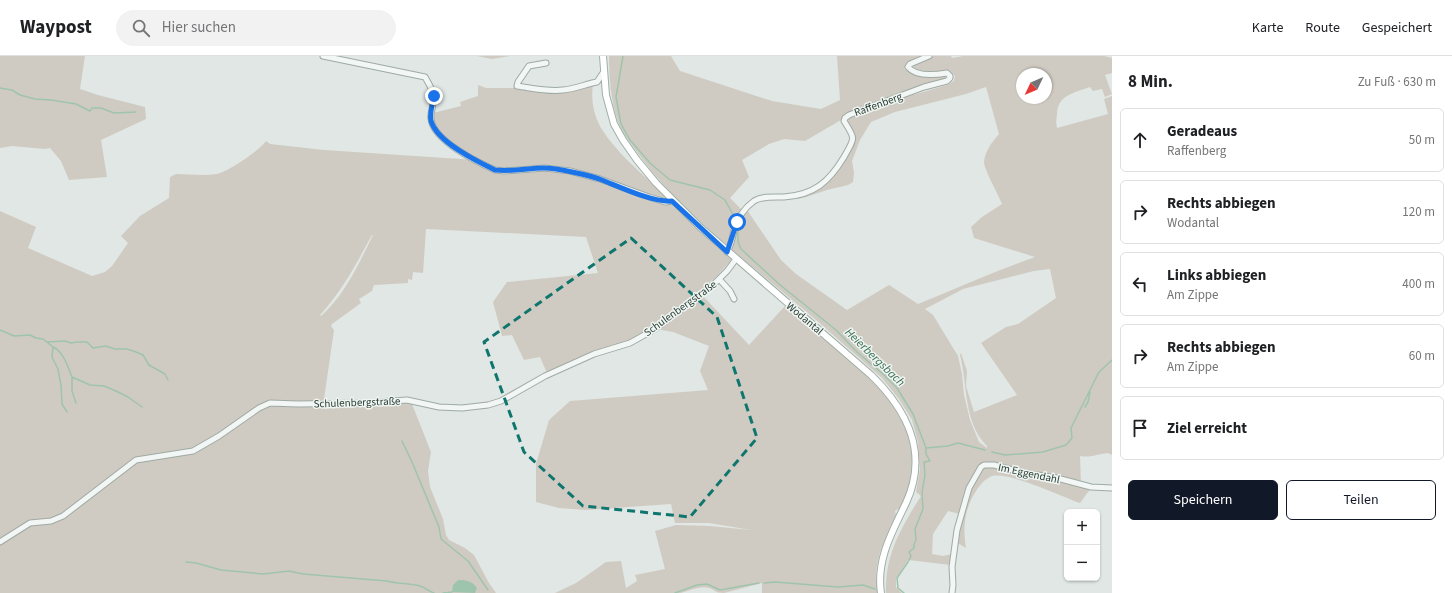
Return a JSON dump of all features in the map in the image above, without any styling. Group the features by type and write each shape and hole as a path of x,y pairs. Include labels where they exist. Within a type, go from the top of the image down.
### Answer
{"main road":[{"name":"Wodantal","path":"603,56 606,95 610,113 622,140 637,160 672,201 727,252 871,375 894,399 908,424 914,448 914,475 910,493 883,556 880,574 881,593"}],"street":[{"path":"323,56 425,78 432,88 434,96 431,120 439,133 449,144 495,170 508,171 545,168 570,172 600,179 622,188 666,202 672,201"},
{"name":"Raffenberg","path":"727,252 737,222 746,208 755,200 768,197 794,195 821,186 829,178 852,141 852,134 844,121 845,118 849,115 924,87 947,81 950,76 947,73 922,73 909,70 908,67 910,64 929,56"},
{"path":"546,63 530,66 518,82 517,86 553,91 565,90 584,84 597,82 604,73"},
{"name":"Schulenbergstraße","path":"0,542 30,523 51,521 63,516 136,460 193,451 219,436 259,408 270,403 364,403 407,400 439,407 462,408 488,405 501,401 545,376 594,354 630,343 640,338 670,318 719,279 736,259"},
{"name":"Schulenbergstraße","path":"719,279 730,291 734,299"},
{"name":"Im Eggendahl","path":"952,593 952,567 958,526 969,488 978,469 982,466 998,466 1024,473 1057,478 1091,488 1112,488"}],"highlighted area":[{"path":"631,238 717,317 757,438 690,517 583,506 524,452 484,342"}],"shaded area":[{"path":"0,56 85,56 80,89 145,107 146,119 101,140 107,177 69,180 61,161 50,148 45,149 12,146 0,148"},
{"path":"477,56 510,56 492,59"},
{"path":"609,56 671,56 680,71 772,101 821,109 840,100 837,56 923,56 908,63 904,69 919,76 945,76 946,78 888,102 880,108 862,112 852,112 805,141 784,139 769,144 742,160 749,177 730,198 742,210 729,245 726,245 689,211 666,187 644,162 623,133 618,122 612,98"},
{"path":"928,56 951,56 952,58 963,56 1104,56 1112,58 1112,73 1105,75 1112,94 1105,97 1102,89 1093,91 1090,87 1073,93 1063,99 1060,103 1056,122 1057,128 1108,114 1104,99 1112,96 1112,455 1108,453 1080,456 1081,485 1091,488 1080,503 1020,480 1008,477 990,477 982,483 975,492 967,510 964,528 966,548 956,542 963,509 980,466 960,514 948,511 933,534 932,554 943,556 952,554 951,565 908,560 896,579 896,587 902,593 886,593 886,579 891,554 901,530 921,496 916,492 920,469 918,442 912,420 899,399 882,378 815,319 731,249 739,221 747,210 781,260 796,274 847,310 889,285 918,304 1035,257 974,238 971,227 982,217 1002,204 986,170 984,162 987,150 999,134 986,87 966,94 895,112 871,122 860,140 852,161 854,173 853,182 848,185 798,199 793,197 821,187 854,138 845,118 880,109 889,102 947,85 954,81 955,76 949,70 938,73 914,69 913,67","holes":["1050,269 1056,298 1018,324 1006,327 981,343 1017,395 974,412 966,386 967,371 961,353 960,355 970,415 979,436 987,448 979,442 970,420 964,395 962,374 958,356 933,315 925,309 963,289 1034,271"]},
{"path":"593,84 592,96 594,112 601,128 613,145 634,167 732,259 716,277 654,328 639,337 608,347 547,373 540,357 524,360 512,335 502,336 493,302 507,282 598,273 586,237 426,229 423,273 413,272 412,280 408,279 408,283 374,285 372,291 359,299 361,303 332,324 331,326 334,330 323,406 403,401 412,404 431,452 428,471 430,487 443,519 446,535 449,540 465,548 474,555 496,593 0,593 0,211 36,227 28,248 92,276 105,272 112,266 128,243 121,236 140,216 169,198 170,177 176,174 217,174 250,155 266,141 270,144 324,150 476,160 449,143 435,125 433,113 461,106 460,102 478,96 478,85 486,88 518,88 554,92","holes":["373,235 344,289 330,308 321,316 320,315 328,306 355,266"]},
{"path":"703,296 749,345 785,306 869,378 893,405 902,420 908,436 912,454 912,478 906,499 901,507 895,511 896,515 880,553 876,569 878,593 762,593 762,583 724,593 702,587 681,593 555,593 576,583 606,562 621,561 626,588 637,581 635,575 665,569 655,531 676,525 710,526 751,530 709,523 675,523 671,504 586,510 559,508 536,502 536,464 549,420 570,401 708,390 700,371 709,346 673,332 656,329"},
{"path":"458,580 471,582 477,588 475,593 452,592 453,585"}],"waterway":[{"name":"Heierbergsbach","path":"623,56 616,97 621,124 630,140 650,163 670,180 710,190 725,200 736,220"},
{"path":"0,88 12,90 20,95 35,99 76,104 90,111 92,108 101,108 114,113 136,112"},
{"name":"Heierbergsbach","path":"738,231 738,242 741,249 779,284 836,330 857,352 883,374 897,388 913,414 926,448 926,454 930,461 924,462 925,475 922,493 923,509 915,529 916,540 914,548 909,552 911,556 897,578 898,588 904,593"},
{"path":"0,330 14,336 30,335 43,339 53,347 52,357 58,369 62,404 67,412"},
{"path":"47,342 87,342 93,348 106,346 115,349 127,349 143,355 149,365 165,374 168,380"},
{"path":"53,347 60,352 72,377 90,385 104,386 116,391 142,407"},
{"path":"992,452 1005,455 1043,452 1066,445 1072,438 1071,428 1099,372 1112,360"},
{"path":"72,377 72,391 76,403"},
{"path":"1085,407 1088,402 1089,392"},
{"path":"402,441 439,527 441,539 468,561 488,590"},
{"path":"926,448 948,446 958,443 985,450"},
{"path":"186,562 196,563 221,570 263,574 289,571 303,574 412,584 434,593"},
{"path":"764,583 775,582 838,587 863,585 875,589"},
{"path":"675,593 697,585 707,584 720,590 759,583"},
{"path":"443,593 452,592"}],"route":[{"path":"434,96 431,120 439,133 449,144 495,170 512,171 545,168 570,172 600,179 622,188 666,202 672,201 727,252 737,222"}]}
